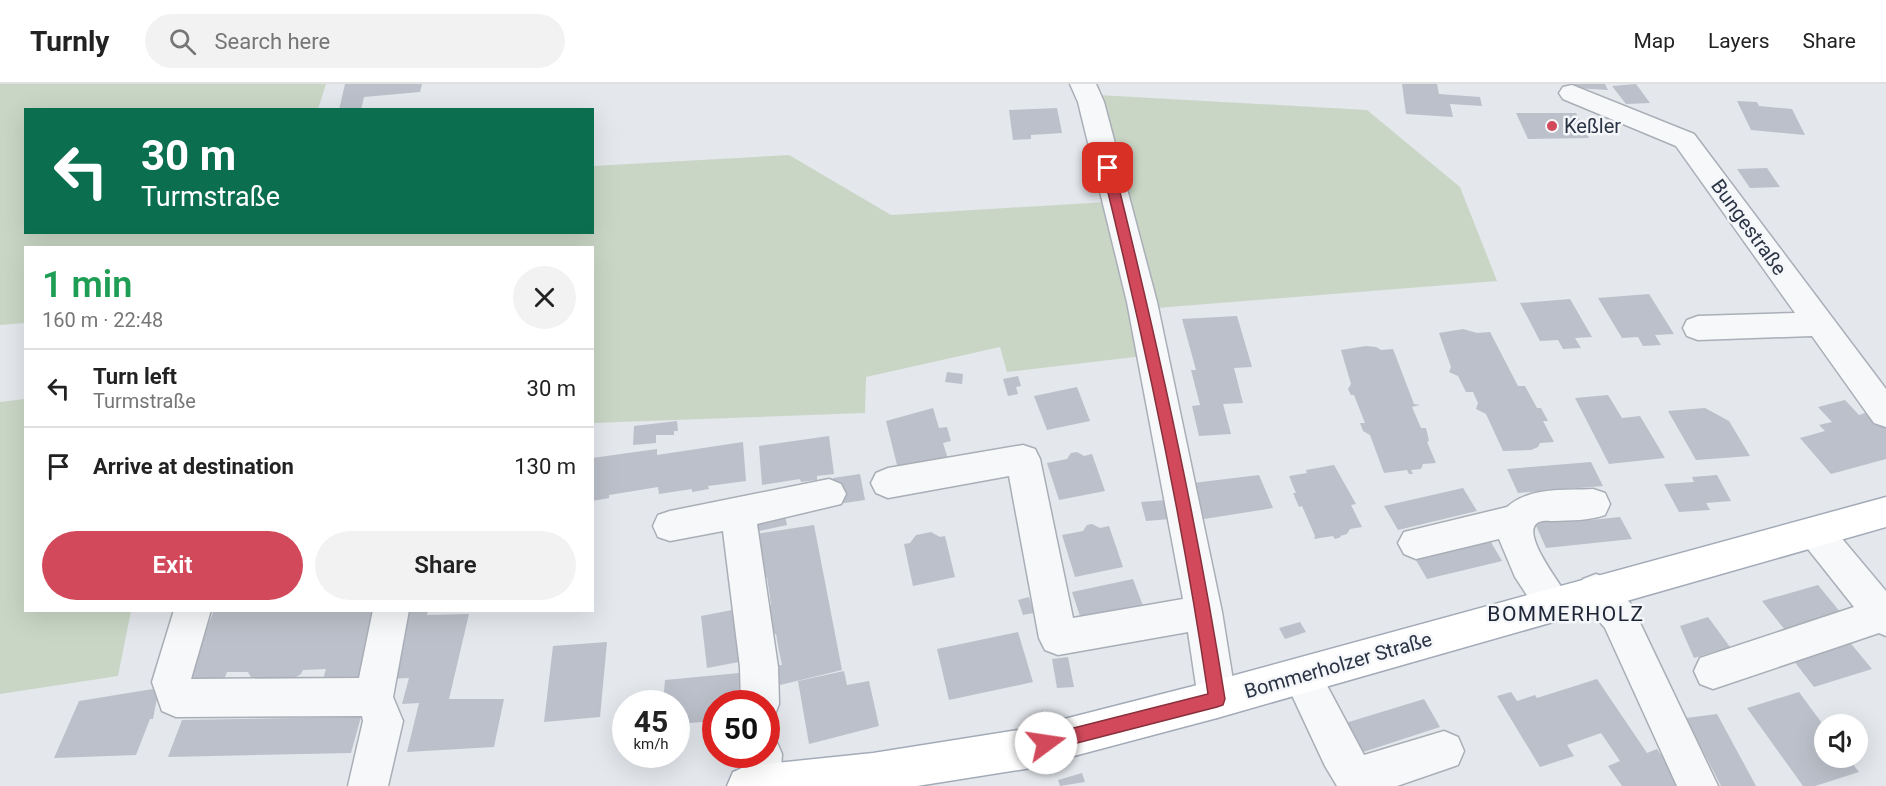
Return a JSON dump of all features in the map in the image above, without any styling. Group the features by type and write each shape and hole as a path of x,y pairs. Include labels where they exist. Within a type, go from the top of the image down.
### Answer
{"main road":[{"name":"Bommerholzer Straße","path":"747,786 874,780 1025,749 1302,676 1553,603 1816,533 1886,512"}],"street":[{"path":"1083,84 1091,102 1142,302 1204,612 1217,699"},
{"name":"Bungestraße","path":"1572,93 1685,140 1886,414"},
{"path":"1698,328 1820,324"},
{"path":"888,483 1023,459 1058,638 1204,612"},
{"path":"670,526 829,494"},
{"path":"1416,543 1517,520 1532,507 1593,504"},
{"path":"738,513 759,667 760,690"},
{"path":"1517,520 1514,534 1528,566 1553,603"},
{"path":"1713,671 1884,617 1816,533"},
{"path":"1596,591 1618,616 1698,786"},
{"path":"192,612 171,682 176,698 374,697"},
{"path":"368,786 382,721 374,697 392,612"},
{"path":"1302,676 1339,752 1352,773 1366,776 1444,751"},
{"path":"760,785 761,768"}],"green space":[{"path":"0,84 326,84 318,108 24,108 24,234 594,234 594,166 789,155 891,215 1107,202 1143,356 1007,372 1000,347 866,377 865,413 594,423 594,246 24,246 24,323 0,325"},
{"path":"1098,95 1367,110 1460,187 1497,281 1157,308"},
{"path":"24,399 24,612 131,612 118,676 0,694 0,402"}],"building":[{"path":"345,84 422,84 420,92 364,97 361,108 339,108"},
{"path":"1402,84 1437,84 1439,94 1480,97 1482,106 1450,104 1453,117 1406,114"},
{"path":"1573,84 1605,84 1608,90 1575,88"},
{"path":"1636,84 1650,103 1626,104 1612,86"},
{"path":"1737,101 1757,102 1759,106 1792,109 1805,135 1751,130"},
{"path":"1057,108 1062,133 1031,135 1031,139 1013,140 1009,110"},
{"name":"Keßler","path":"1516,113 1576,113 1589,138 1528,139"},
{"path":"1767,168 1780,187 1750,188 1737,169"},
{"path":"1649,294 1674,334 1655,335 1661,345 1643,346 1638,337 1622,338 1598,298"},
{"path":"1570,299 1592,337 1575,338 1581,348 1563,349 1558,340 1540,341 1520,303"},
{"path":"1237,316 1252,367 1234,368 1243,403 1223,404 1231,434 1199,436 1192,406 1200,405 1191,370 1196,370 1182,319"},
{"path":"1463,329 1477,333 1490,332 1518,386 1525,386 1537,408 1541,408 1548,421 1543,421 1554,442 1540,443 1538,447 1531,450 1503,451 1486,414 1476,409 1478,403 1473,392 1466,392 1458,376 1449,372 1451,367 1439,333"},
{"path":"1366,346 1381,350 1393,349 1414,404 1420,405 1412,407 1421,428 1426,428 1429,441 1427,442 1436,463 1423,464 1421,469 1411,470 1413,474 1409,474 1407,470 1384,473 1370,435 1363,431 1360,423 1365,423 1354,395 1351,395 1348,389 1351,384 1341,350"},
{"path":"947,372 963,374 962,384 945,382"},
{"path":"1018,376 1021,386 1016,387 1018,394 1008,396 1003,379"},
{"path":"1077,387 1090,421 1047,430 1034,396"},
{"path":"1608,395 1622,418 1640,416 1665,458 1609,464 1575,398"},
{"path":"1845,400 1859,415 1871,411 1886,427 1886,459 1831,474 1800,438 1825,431 1819,425 1832,422 1818,407"},
{"path":"933,408 939,428 947,427 951,441 943,443 948,459 898,469 886,421"},
{"path":"1705,408 1729,421 1750,456 1696,460 1668,411"},
{"path":"677,421 678,431 674,431 674,435 656,435 656,443 633,445 634,426"},
{"path":"829,436 834,474 817,476 817,480 801,482 800,479 762,485 759,446"},
{"path":"743,442 746,481 708,486 709,489 692,492 692,489 659,494 658,487 609,495 609,498 594,501 594,458 657,449 657,455"},
{"path":"1077,452 1084,456 1092,454 1105,491 1059,500 1047,463 1067,459 1071,453"},
{"path":"1591,462 1603,486 1518,493 1507,469"},
{"path":"1334,465 1356,504 1351,505 1362,527 1350,529 1347,534 1335,539 1333,536 1314,539 1315,536 1302,506 1299,507 1293,493 1296,493 1289,476"},
{"path":"860,474 865,500 838,504 833,478"},
{"path":"1259,475 1273,508 1204,519 1193,483"},
{"path":"1717,475 1731,501 1706,503 1710,510 1679,512 1664,484 1694,482 1692,477"},
{"path":"1463,488 1477,511 1398,530 1384,506"},
{"path":"1166,500 1170,519 1146,521 1141,502"},
{"path":"784,511 787,525 750,533 748,519"},
{"path":"1589,516 1591,520 1620,517 1632,539 1546,548 1534,521"},
{"path":"1092,524 1100,528 1109,526 1123,567 1075,577 1062,535 1083,531 1087,525"},
{"path":"814,525 842,670 780,685 777,665 782,665 776,634 772,635 766,606 771,605 767,577 762,578 760,563 764,562 761,549 757,549 755,534"},
{"path":"931,532 940,537 945,536 955,577 913,586 904,544 910,543 916,535"},
{"path":"1488,537 1502,561 1427,579 1413,555"},
{"path":"1133,579 1143,606 1081,619 1072,592"},
{"path":"1818,585 1841,613 1785,630 1762,601"},
{"path":"1029,597 1034,613 1023,615 1018,600"},
{"path":"732,610 739,662 707,668 701,616"},
{"path":"213,612 381,612 362,678 323,679 326,669 303,670 293,679 253,681 248,672 227,672 223,682 186,682"},
{"path":"404,612 428,612 427,615 469,614 449,699 504,699 494,747 407,752 419,703 402,704 409,678 389,679"},
{"path":"1708,617 1730,647 1694,658 1680,626"},
{"path":"1300,622 1306,632 1285,639 1279,628"},
{"path":"1018,632 1033,682 949,700 937,649"},
{"path":"1847,639 1872,669 1814,687 1790,656"},
{"path":"607,642 600,717 544,722 553,646"},
{"path":"1068,657 1074,687 1057,688 1052,659"},
{"path":"844,671 847,685 869,681 879,726 809,744 798,681"},
{"path":"739,673 739,690 702,690 702,722 690,723 690,690 664,690 665,680"},
{"path":"1597,679 1647,753 1657,749 1683,786 1622,786 1608,766 1620,761 1601,733 1567,745 1574,756 1540,767 1497,696 1511,692 1517,701 1535,695 1537,698"},
{"path":"159,688 153,719 150,719 136,755 54,758 79,701"},
{"path":"1799,692 1815,714 1814,768 1856,768 1859,772 1815,786 1803,786 1747,708"},
{"path":"1424,699 1440,727 1354,755 1339,725"},
{"path":"1717,714 1756,786 1721,786 1686,718"},
{"path":"361,717 351,753 168,757 182,720"},
{"path":"1082,773 1085,782 1060,786 1058,780"}],"place":[{"name":"Keßler","path":"1552,126"}],"district":[{"name":"BOMMERHOLZ","path":"1566,614"}],"route":[{"path":"1046,743 1217,699 1204,612 1142,302 1108,168"}]}
